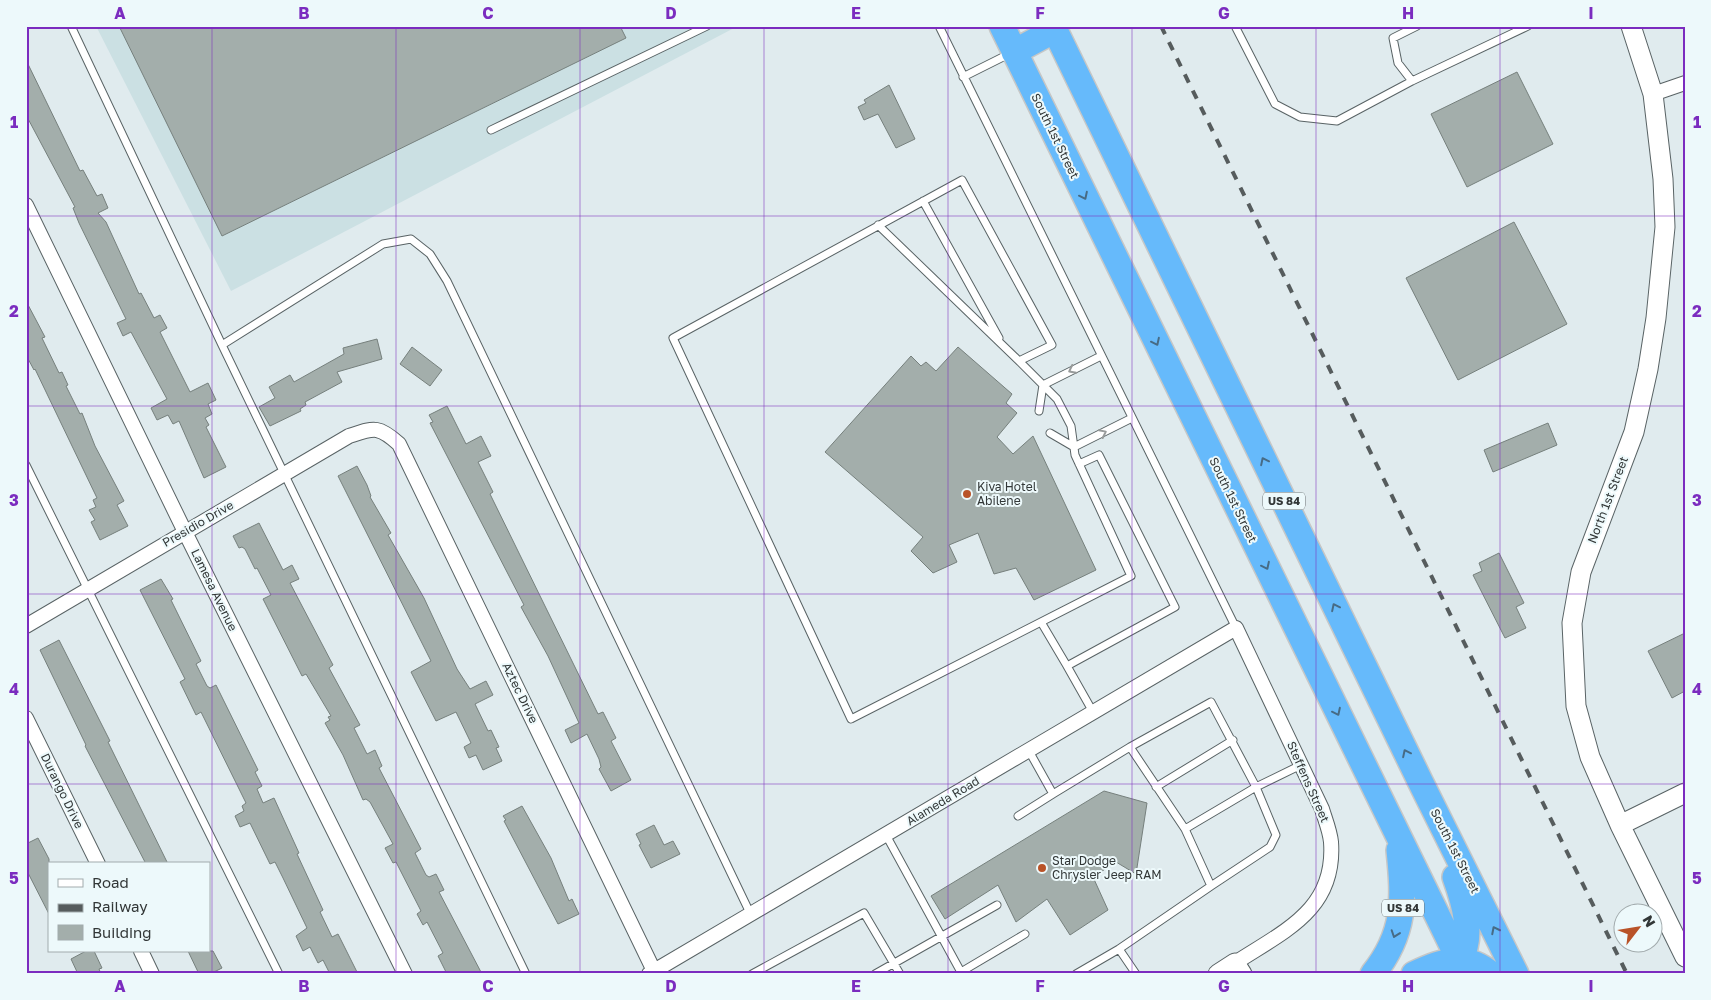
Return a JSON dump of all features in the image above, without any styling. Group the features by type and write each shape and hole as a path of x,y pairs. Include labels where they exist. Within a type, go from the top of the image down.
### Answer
{"highway":[{"name":"South 1st Street","path":"1002,26 1397,835 1457,969"},
{"name":"South 1st Street","path":"1054,28 1420,781 1516,974"},
{"path":"1014,52 1054,28"},
{"path":"1420,781 1462,898 1467,923 1465,943 1457,969"},
{"name":"US 84","path":"1373,974 1384,960 1395,937 1403,906 1397,835"},
{"path":"1414,974 1436,963 1457,969 1480,964 1491,974"}],"street":[{"name":"North 1st Street","path":"1631,26 1654,94 1663,179 1665,227 1653,335 1634,432 1580,572 1572,623 1576,706 1590,757 1620,825 1685,957"},
{"path":"1654,94 1685,82"},
{"name":"Lamesa Avenue","path":"26,206 184,532 404,974"},
{"name":"Presidio Drive","path":"26,626 349,436 372,428"},
{"name":"Aztec Drive","path":"372,428 388,433 399,444 652,972"},
{"name":"Alameda Road","path":"652,972 1236,628"},
{"name":"Steffens Street","path":"1236,628 1322,809 1331,840 1331,871 1320,900 1304,917 1239,968"},
{"name":"Durango Drive","path":"26,718 97,862"},
{"path":"1620,825 1685,793"},
{"path":"141,952 152,974"},
{"path":"1218,974 1239,968"}],"lane":[{"path":"71,26 222,345 526,974"},
{"path":"491,130 707,26"},
{"path":"938,26 1236,628"},
{"path":"1235,26 1275,104 1300,117 1337,121 1412,81 1528,26"},
{"path":"1412,81 1398,63 1393,38 1417,26"},
{"path":"963,76 1014,52"},
{"path":"878,226 1057,399 1071,426 1079,464 1131,576 851,719 673,338 962,180 1052,345 1019,361"},
{"path":"923,201 1002,345"},
{"path":"222,345 383,244 411,239 430,254 447,281 750,915"},
{"path":"1043,385 1101,356"},
{"path":"1039,411 1043,385"},
{"path":"1074,447 1132,418"},
{"path":"1050,433 1074,447"},
{"path":"1067,666 1175,607 1099,455 1079,464"},
{"path":"26,465 279,974"},
{"path":"1041,622 1093,712"},
{"path":"1018,816 1130,747 1211,702 1233,740 1256,787 1276,835 1270,847 1119,948 1076,974"},
{"path":"1156,787 1233,740"},
{"path":"1130,747 1185,829 1212,886"},
{"path":"1029,751 1053,794"},
{"path":"1185,829 1256,787 1301,765"},
{"path":"886,835 962,973 1025,934"},
{"path":"875,974 997,905"},
{"path":"752,974 864,913 900,974"},
{"path":"1119,948 1136,974"}],"shaded area":[{"path":"96,26 738,26 231,291"}],"building":[{"path":"119,26 620,26 626,38 222,236"},
{"path":"26,60 80,171 83,170 97,196 102,194 108,208 98,213 106,222 139,294 141,293 154,318 160,315 167,328 160,332 190,392 208,383 216,400 208,404 212,414 205,418 209,425 206,427 226,467 204,478 179,421 173,424 168,415 157,420 151,408 167,399 131,332 123,336 117,323 126,319 79,223 73,208 75,207 26,115"},
{"path":"1517,72 1553,144 1467,187 1431,114"},
{"path":"889,85 915,139 896,148 878,114 864,120 858,107 866,103 864,100"},
{"path":"1514,222 1567,324 1458,380 1406,278"},
{"path":"26,301 45,337 42,338 59,373 62,372 68,385 66,386 80,414 82,413 95,446 124,501 117,505 128,526 100,540 91,522 95,520 89,510 96,507 93,500 97,498 35,369 26,355"},
{"path":"377,339 382,359 337,372 342,382 305,402 306,405 300,409 301,411 270,426 259,407 275,398 269,387 290,375 294,382 344,354 343,348"},
{"path":"412,347 442,370 430,386 400,364"},
{"name":"Kiva Hotel Abilene","path":"958,347 1012,394 1006,403 1017,413 997,437 1013,454 1033,436 1096,570 1034,600 1016,568 994,574 978,533 949,545 957,562 933,573 911,551 923,537 825,452 911,356 921,366 926,362 936,371"},
{"path":"447,406 466,444 481,436 491,456 478,462 493,492 490,494 598,714 603,712 616,738 611,741 631,780 611,791 599,769 601,767 599,759 587,734 571,743 565,730 579,723 548,656 521,607 524,605 430,423 433,422 429,415"},
{"path":"1548,423 1557,445 1493,472 1484,450"},
{"path":"357,466 367,485 370,497 391,533 388,535 424,598 457,669 470,689 486,681 493,695 475,704 488,731 491,730 499,747 496,748 502,761 483,770 476,755 469,758 464,747 471,743 456,712 436,721 411,672 431,661 338,476"},
{"path":"259,523 283,570 292,565 299,579 290,583 333,665 329,668 360,725 354,728 367,754 375,750 382,766 379,768 421,849 415,853 426,875 429,877 436,874 444,890 439,892 482,974 447,974 438,956 443,953 427,922 423,925 417,914 421,911 396,862 393,863 385,848 393,844 370,802 366,799 363,800 343,755 325,723 330,720 328,717 331,716 306,674 302,676 263,599 271,595 245,549 239,548 233,536"},
{"path":"1499,553 1524,603 1516,607 1526,628 1505,638 1473,575 1482,571 1479,563"},
{"path":"161,579 173,599 171,600 201,661 196,664 207,686 210,688 216,685 258,770 255,772 262,786 257,789 263,803 274,798 323,910 320,912 332,937 338,934 358,974 330,974 323,960 318,963 310,947 303,951 296,936 307,928 275,862 270,864 250,823 240,827 235,816 244,811 242,806 246,803 201,712 196,715 180,682 185,679 140,590"},
{"path":"1685,633 1685,691 1672,698 1648,651"},
{"path":"59,640 110,741 108,742 167,862 145,862 85,746 40,650"},
{"name":"Star Dodge Chrysler Jeep RAM","path":"1104,791 1147,803 1136,874 1116,862 1093,877 1108,910 1070,935 1047,899 1016,922 998,885 945,919 931,896"},
{"path":"522,806 551,858 569,901 572,899 579,914 558,924 504,821 506,820 503,816"},
{"path":"654,825 664,845 673,841 680,854 651,868 639,845 641,844 636,834"},
{"path":"38,838 49,859 48,912 26,869 26,844"},
{"path":"213,951 222,968 210,974 199,974 188,952"},
{"path":"84,952 94,952 102,968 99,969 101,974 78,974 71,959"}],"railway":[{"path":"1161,26 1627,974"}],"place":[{"name":"Kiva Hotel Abilene","path":"967,494"},
{"name":"Star Dodge Chrysler Jeep RAM","path":"1042,868"}]}
